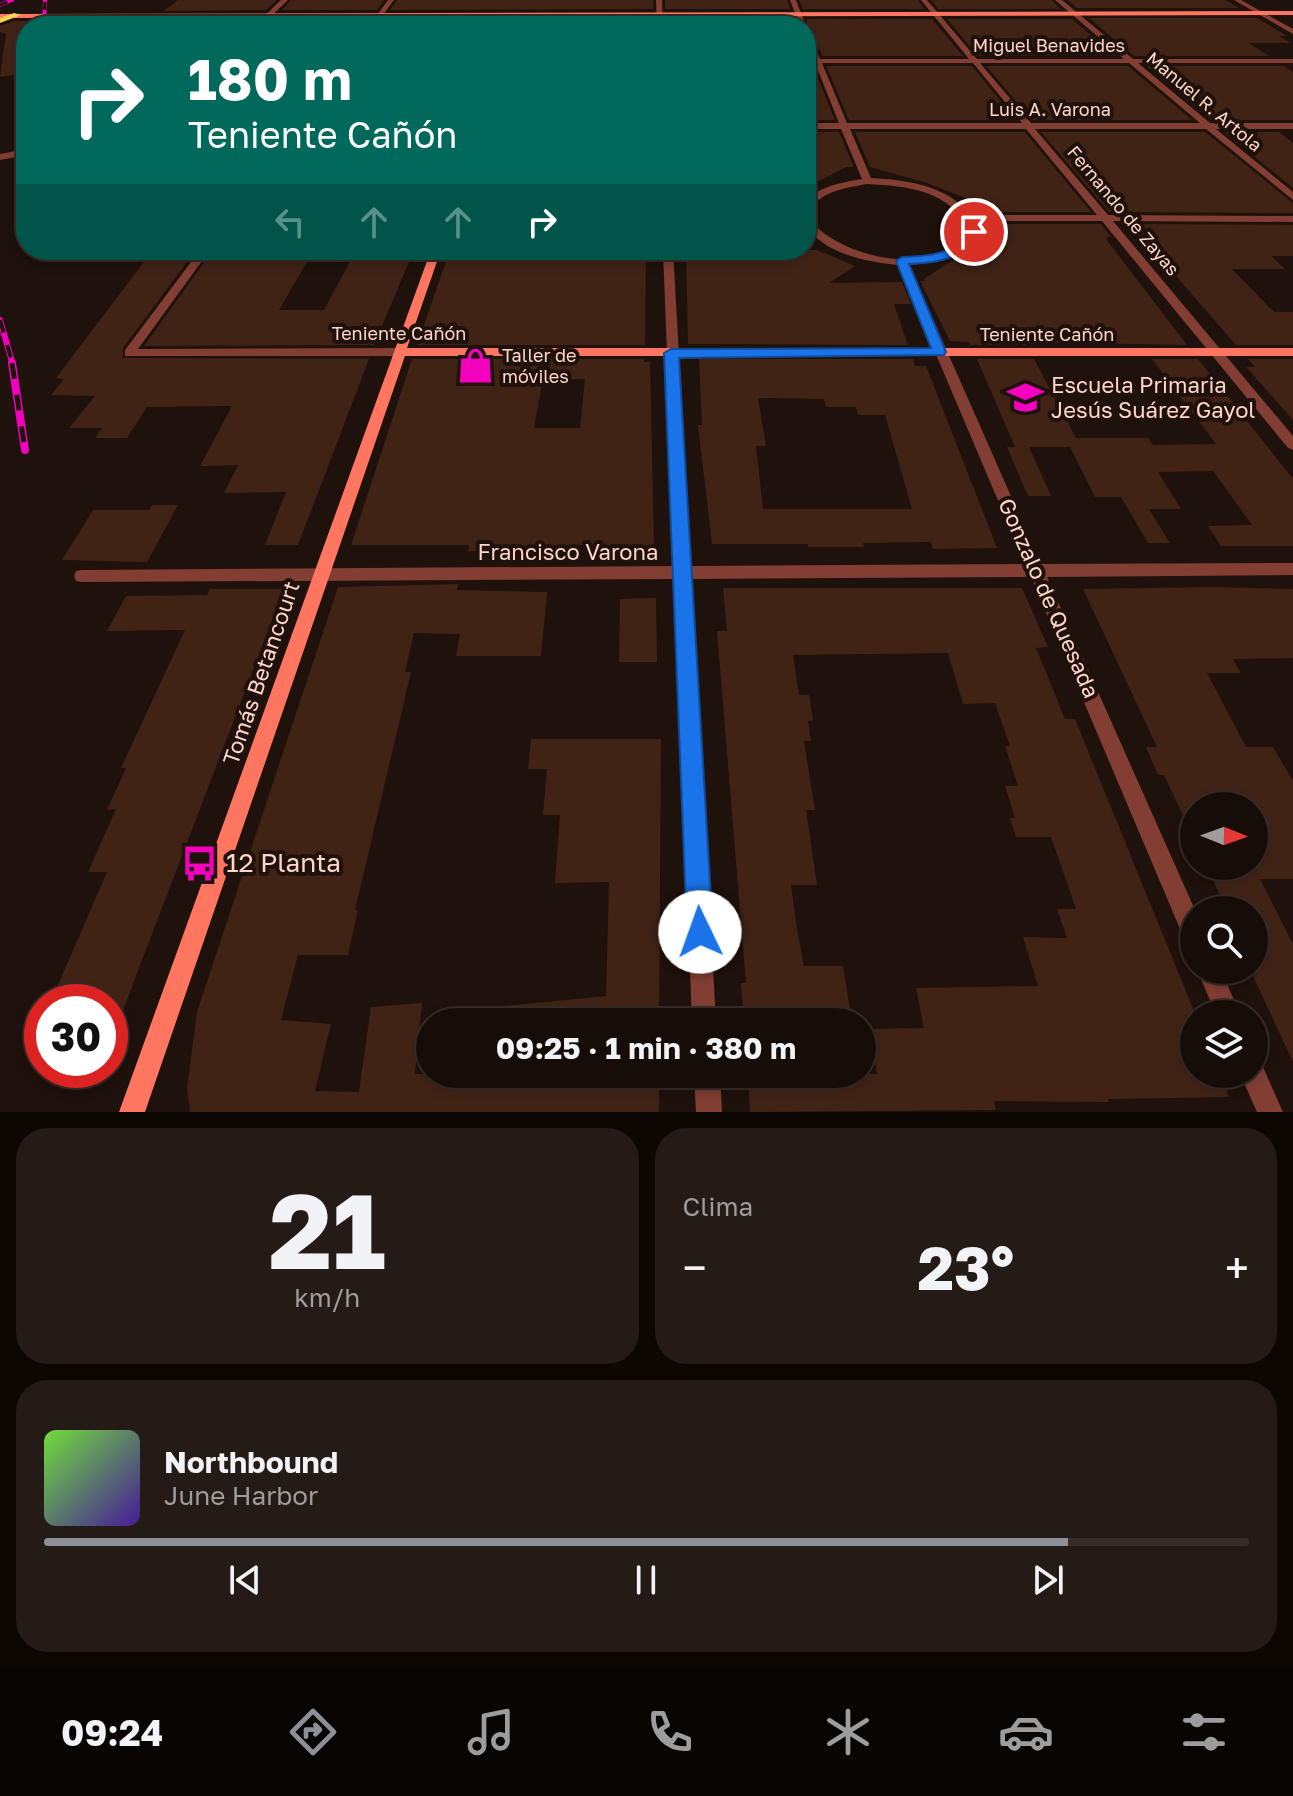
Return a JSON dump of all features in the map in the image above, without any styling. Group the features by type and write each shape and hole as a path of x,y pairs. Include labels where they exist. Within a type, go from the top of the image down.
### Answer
{"main road":[{"path":"0,18 17,15"}],"street":[{"path":"267,16 285,0"},
{"path":"379,16 391,0"},
{"path":"519,16 525,0"},
{"path":"659,0 659,16"},
{"path":"793,0 799,16"},
{"name":"Fernando de Zayas","path":"924,0 1293,445"},
{"name":"Manuel R. Artola","path":"1058,0 1293,197"},
{"path":"1237,0 1293,32"},
{"path":"125,14 138,5"},
{"path":"17,15 1293,13"},
{"path":"816,56 867,181"},
{"name":"Miguel Benavides","path":"818,61 1293,61"},
{"name":"Luis A. Varona","path":"816,126 1293,126"},
{"path":"816,196 837,186 867,181 917,187 959,206 970,218 974,232 967,244 951,254 928,260 902,261 847,251 816,231"},
{"path":"970,218 1293,219"},
{"name":"Teniente Cañón","path":"198,260 129,353 1293,352"},
{"name":"Tomás Betancourt","path":"138,1104 432,260"},
{"path":"668,260 703,1008"},
{"name":"Gonzalo de Quesada","path":"902,261 1180,902"},
{"name":"Francisco Varona","path":"82,576 1293,569"},
{"path":"708,1088 709,1112"},
{"path":"1259,1088 1270,1112"}],"building":[{"path":"178,0 277,0 266,10 164,11"},
{"path":"291,0 384,0 377,10 282,10"},
{"path":"397,0 653,0 653,9 390,10"},
{"path":"665,0 787,0 790,9 665,9"},
{"path":"799,0 918,0 924,9 803,9"},
{"path":"931,0 1052,0 1060,9 938,9"},
{"path":"1067,0 1225,0 1239,8 1077,8"},
{"path":"1089,18 1257,18 1287,36 1279,36 1291,43 1249,43 1269,56 1134,56"},
{"path":"816,19 932,19 963,56 822,56 816,42"},
{"path":"947,19 1072,19 1116,56 978,56"},
{"path":"16,21 16,75 0,77 6,34 0,32 0,26"},
{"path":"826,66 972,66 1016,120 849,120"},
{"path":"986,66 1128,66 1192,120 1032,120"},
{"path":"1146,66 1284,66 1293,72 1293,120 1211,120"},
{"path":"816,73 835,120 816,120"},
{"path":"816,132 839,132 854,167 846,167 816,183"},
{"path":"855,132 1025,132 1091,212 1001,212 927,183 870,167"},
{"path":"1041,132 1205,132 1293,203 1293,213 1109,212"},
{"path":"1224,132 1279,132 1293,143 1293,188"},
{"path":"1007,224 1101,224 1110,236 1106,239 1187,345 1025,342 1027,345 970,345 969,342 950,341 920,281 925,281"},
{"path":"1131,224 1293,225 1293,256 1271,256 1285,269 1232,269 1274,312 1293,312 1293,345 1236,345"},
{"path":"817,250 855,266 829,283 902,282 911,304 894,304 908,345 688,344 686,260 816,260"},
{"path":"145,260 189,260 123,348 123,358 369,359 298,545 265,545 286,492 224,493 238,465 200,466 232,406 147,407 127,438 95,438 102,428 69,428 95,396 51,395 64,379 56,378"},
{"path":"206,260 308,260 279,310 324,310 351,260 410,260 374,345 144,346"},
{"path":"447,260 646,260 645,345 417,345"},
{"path":"412,359 644,359 644,362 650,362 654,545 539,545 538,551 468,551 469,545 351,545","holes":["543,379 585,379 580,428 534,428"]},
{"path":"699,359 913,359 915,366 926,366 997,548 933,549 931,542 863,543 864,547 712,544 698,425 702,425","holes":["758,398 824,399 826,407 856,407 858,415 885,415 912,509 763,509 756,446 766,446"]},
{"path":"977,359 1034,359 1076,438 1148,438 1153,445 1216,444 1152,359 1198,359 1293,479 1293,546 1221,546 1208,526 1252,525 1213,471 1158,472 1181,509 1149,509 1170,543 1148,543 1121,497 1095,497 1070,447 1015,447"},
{"path":"1248,359 1293,359 1293,420 1246,367 1255,367"},
{"path":"1007,447 1029,447 1051,496 1028,496"},
{"path":"152,505 178,505 147,562 62,560 93,510 149,510"},
{"path":"458,584 457,590 547,592 541,656 456,656 460,634 414,633 405,672 411,672 355,910 358,910 348,955 298,955 281,1020 331,1024 315,1091 359,1092 371,1007 422,1003 422,1008 416,1008 416,1088 659,1088 659,1112 190,1112 187,1088 197,1012 338,587"},
{"path":"723,588 1022,588 1048,647 1036,648 1065,719 1075,719 1180,977 1180,984 1183,984 1190,1000 1180,1000 1180,1088 1225,1088 1229,1097 1108,1099 1109,1102 994,1101 996,1110 750,1112 749,1088 876,1088 876,1029 924,1028 916,988 1038,986 1023,937 1067,938 1057,909 1076,909 1051,837 1016,837 1010,818 1015,818 1005,786 1018,786 1005,746 1010,746 995,703 963,704 948,653 793,655 799,695 809,695 813,720 808,721 811,741 804,741 815,810 806,810 817,885 791,885 797,929 804,966 843,966 850,1008 743,1008 741,983 746,983 717,631 727,631"},
{"path":"210,589 284,589 128,997 128,984 58,984 107,872 88,872 116,809 107,810 126,768 121,768 185,630 107,631 126,596 207,595"},
{"path":"1083,589 1293,589 1293,658 1233,659 1241,673 1207,673 1246,747 1273,747 1293,781 1293,879 1268,879 1268,792 1180,792 1180,809 1164,775 1158,775 1146,747 1157,747"},
{"path":"656,598 657,662 619,662 620,599"},
{"path":"531,739 661,739 659,1008 486,1008 606,996 609,882 555,883 560,815 543,815 547,769 528,769"},
{"path":"1213,880 1261,880 1293,944 1293,1062 1268,1008 1268,1000 1264,1000 1257,984 1268,984 1268,896 1220,896"}],"railway":[{"path":"0,5 12,0"},
{"path":"44,16 45,0"},
{"path":"0,320 13,365"},
{"path":"12,363 25,450"}],"place":[{"name":"Taller de móviles","path":"476,366"},
{"name":"Escuela Primaria Jesús Suárez Gayol","path":"1025,398"},
{"name":"12 Planta","path":"200,863"}],"route":[{"path":"700,932 671,353 939,352 902,261 928,260 951,254 967,244 974,232"}]}
